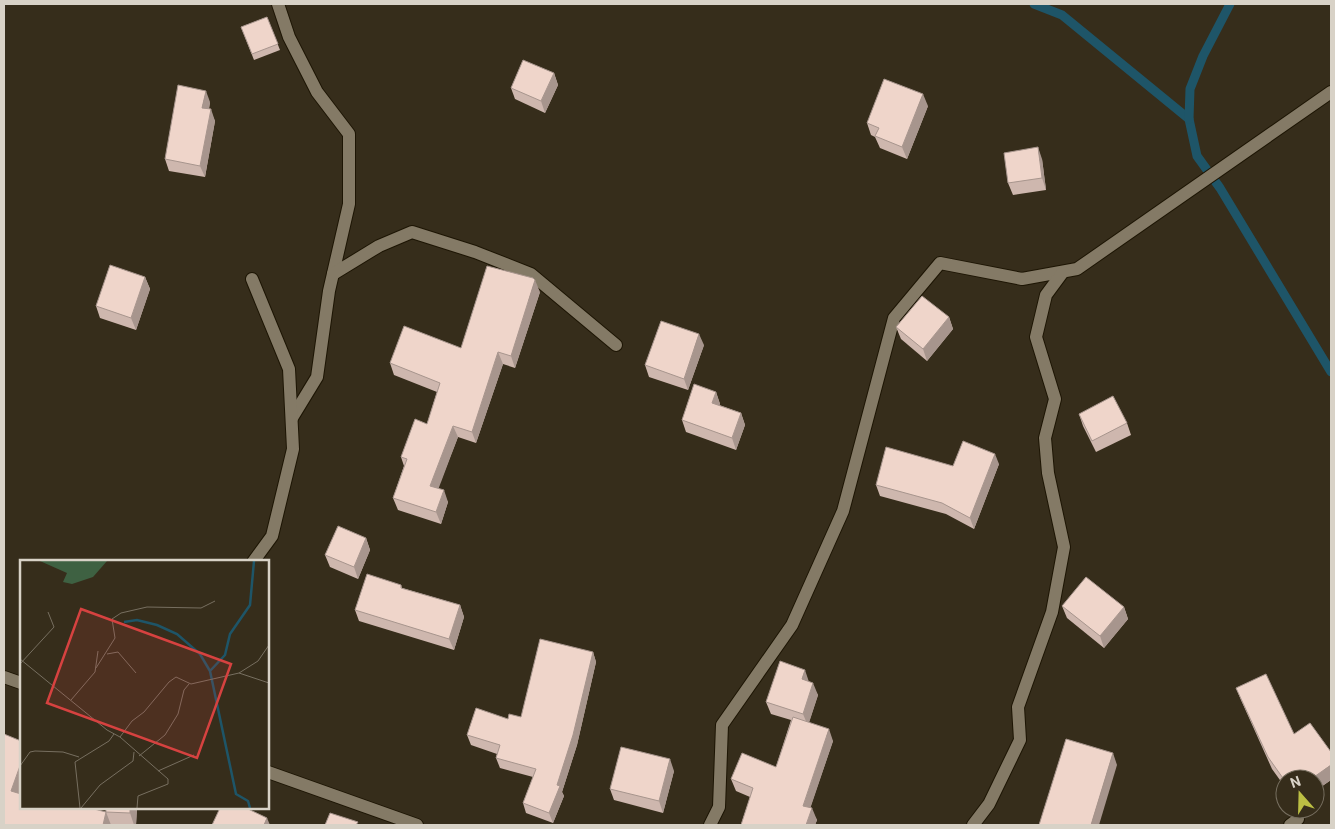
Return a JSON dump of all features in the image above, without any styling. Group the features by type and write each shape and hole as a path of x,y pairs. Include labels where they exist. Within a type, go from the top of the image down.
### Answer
{"street":[{"path":"278,4 289,37 317,92 349,134 349,204 333,274 317,377 292,418"},
{"path":"710,825 719,808 722,725 792,625 843,511 894,318 940,263 1022,280 1077,269 1331,92"},
{"path":"333,274 379,246 412,232 475,252 531,274 616,345"},
{"path":"972,825 989,804 1020,740 1018,707 1052,612 1064,547 1048,474 1046,438 1055,399 1036,337 1046,296 1064,272"},
{"path":"252,279 289,369 293,449 272,536 254,560"},
{"path":"4,677 20,683"},
{"path":"269,772 417,825"}],"building":[{"path":"267,17 278,44 252,54 241,27"},
{"path":"523,60 554,73 541,101 511,88"},
{"path":"884,79 923,94 902,147 875,136 879,128 867,123"},
{"path":"178,85 206,91 202,108 211,109 200,166 165,159"},
{"path":"1038,147 1042,178 1008,183 1004,153"},
{"path":"110,265 145,277 131,318 96,306"},
{"path":"487,266 535,280 511,356 498,352 472,432 453,426 430,486 444,490 436,512 393,498 407,459 401,457 415,419 427,424 440,383 390,363 404,326 461,348"},
{"path":"922,296 949,317 923,349 896,327"},
{"path":"661,321 699,334 684,379 645,365"},
{"path":"694,384 716,392 712,403 741,413 732,438 682,420"},
{"path":"1113,396 1127,423 1092,441 1079,414"},
{"path":"963,441 995,454 970,518 942,503 876,485 886,447 953,466"},
{"path":"338,526 366,538 354,567 325,555"},
{"path":"367,574 401,585 401,588 460,605 449,639 355,610"},
{"path":"1086,577 1124,607 1100,636 1062,606"},
{"path":"540,639 593,652 573,735 557,785 560,786 549,813 523,803 536,769 496,758 500,745 467,735 476,708 508,719 509,714 521,717"},
{"path":"780,661 805,670 802,679 813,683 803,714 766,702"},
{"path":"1266,674 1294,734 1310,723 1331,752 1331,765 1325,769 1276,769 1268,757 1236,688"},
{"path":"793,717 829,729 803,806 812,808 806,825 741,825 753,788 731,779 742,753 776,767"},
{"path":"4,734 20,741 20,766 11,791 20,794 20,809 94,809 106,812 103,825 4,825"},
{"path":"1066,739 1113,753 1091,825 1039,825"},
{"path":"621,747 670,759 659,801 610,789"},
{"path":"106,809 130,809 130,813 106,812"},
{"path":"220,809 248,809 267,818 264,825 212,825"},
{"path":"330,813 358,822 356,825 325,825"}],"waterway":[{"path":"1034,4 1062,15 1189,119 1197,156 1220,188 1331,372"},
{"path":"1189,119 1190,89 1203,56 1230,4"}]}
